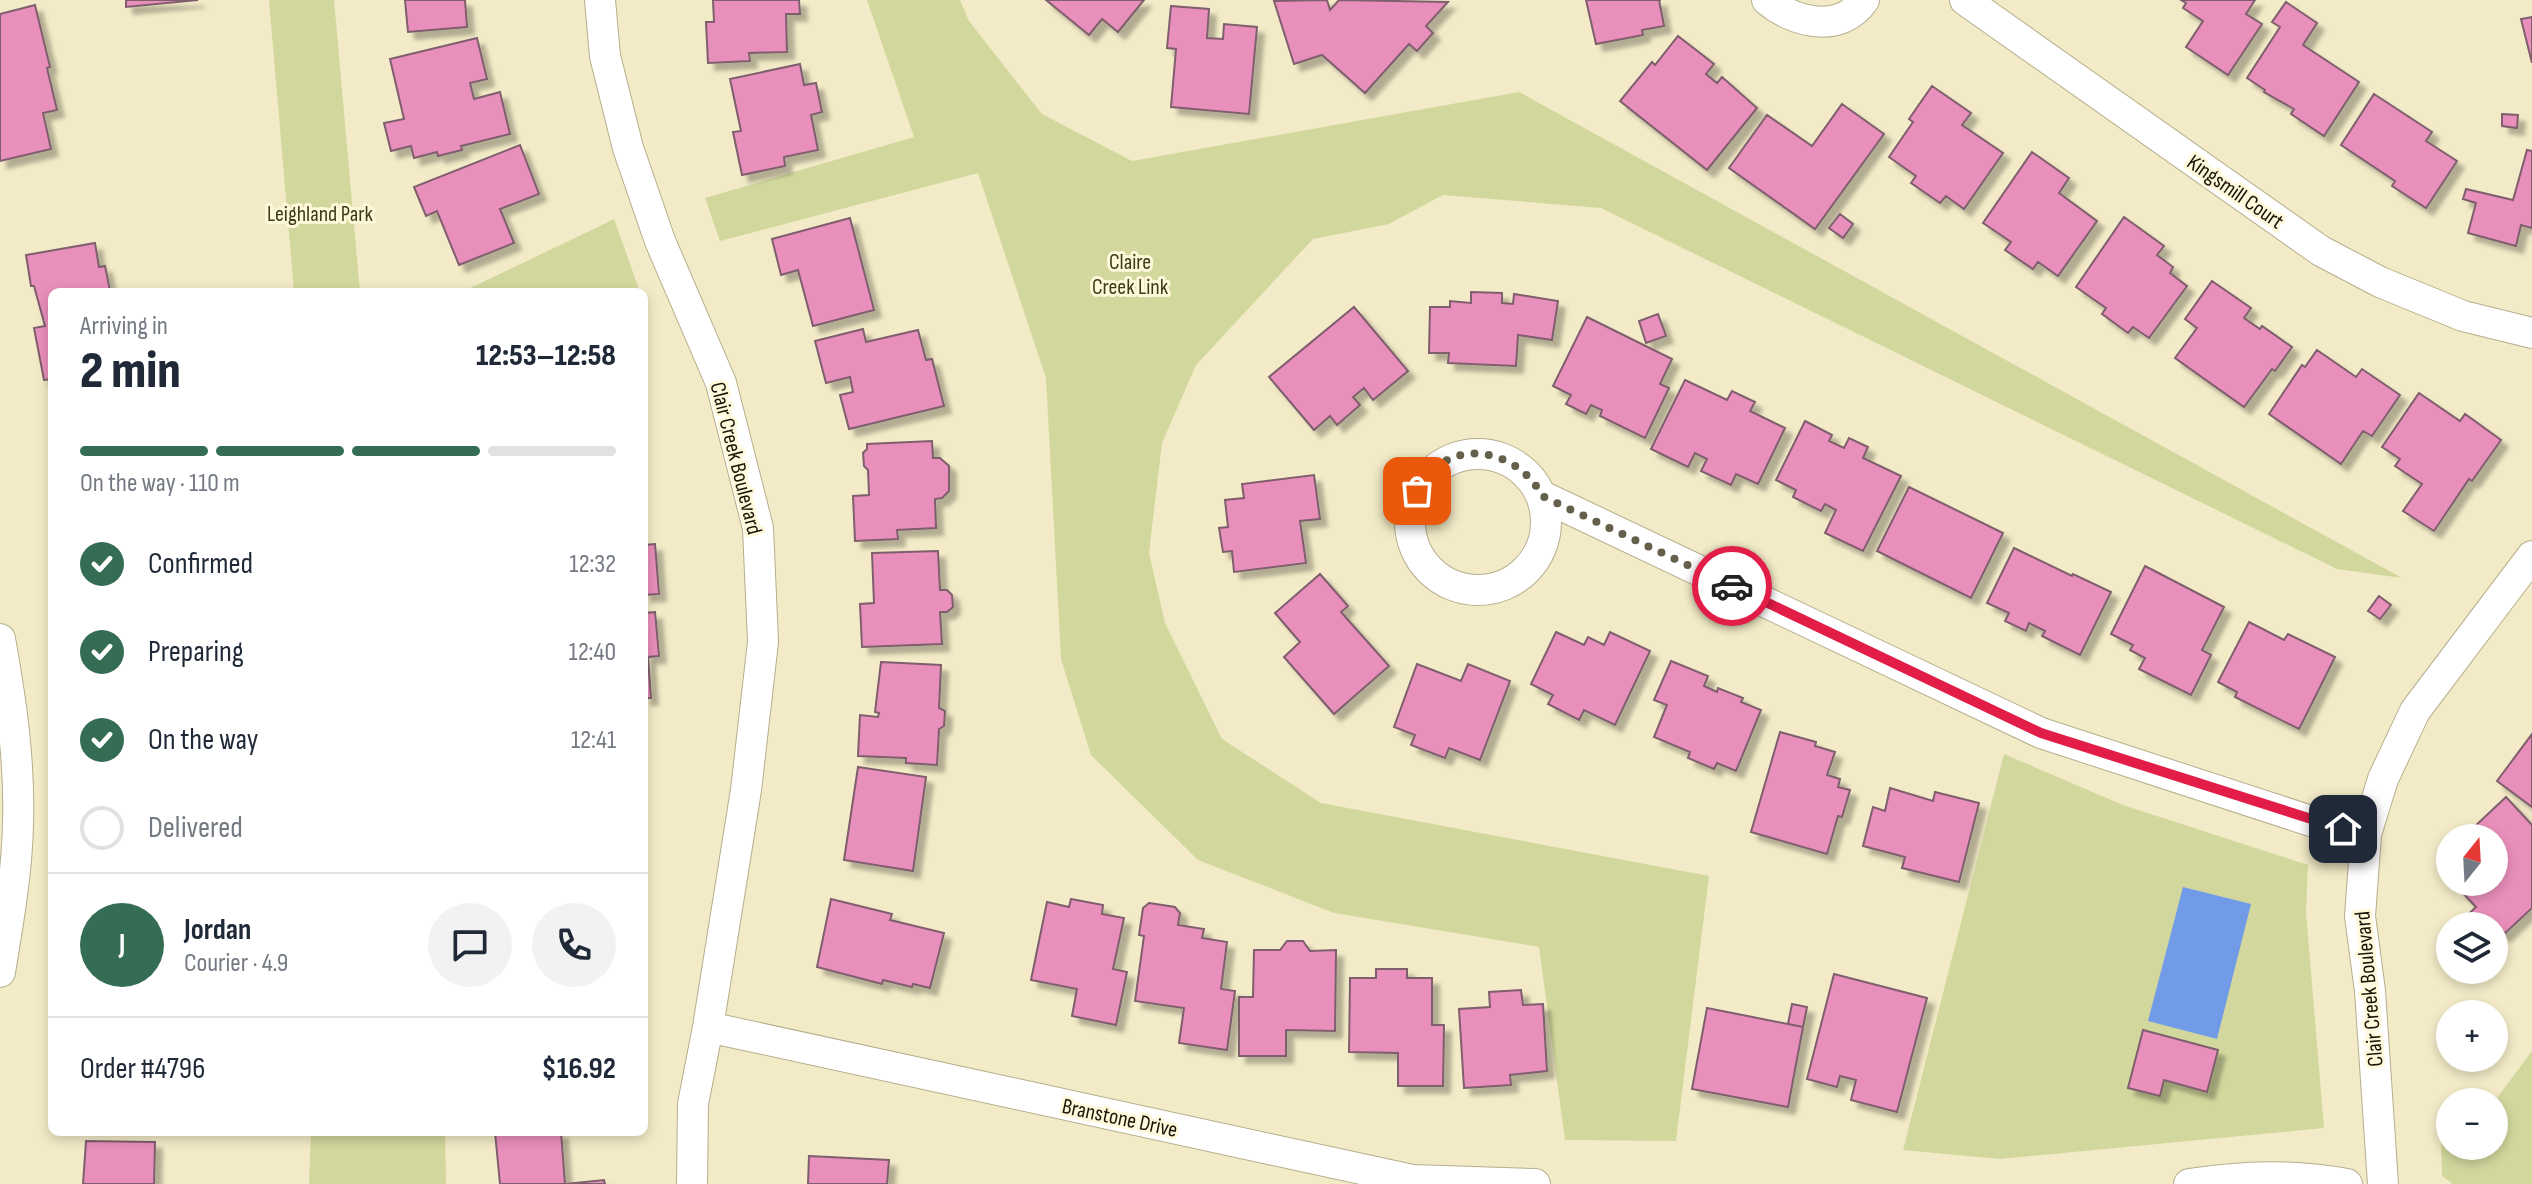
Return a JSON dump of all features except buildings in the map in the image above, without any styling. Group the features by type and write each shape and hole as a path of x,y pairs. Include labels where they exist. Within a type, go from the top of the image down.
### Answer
{"street":[{"name":"Clair Creek Boulevard","path":"600,0 605,56 628,148 660,241 721,383 758,528 763,642 746,790 693,1104 692,1184"},
{"path":"1767,0 1783,14 1803,21 1825,21 1847,15 1864,0"},
{"name":"Kingsmill Court","path":"1965,0 2321,251 2380,282 2463,316 2532,333"},
{"path":"1542,496 1547,520 1537,557 1520,575 1499,587 1482,590 1458,587 1437,576 1416,549 1410,522 1417,491 1438,466 1464,455 1488,454 1519,466 1542,496 2041,733 2320,824 2366,834"},
{"name":"Clair Creek Boulevard","path":"2383,1184 2370,991 2360,916 2366,834 2383,779 2415,711 2532,556"},
{"path":"0,639 15,728 18,824 10,914 0,972"},
{"name":"Branstone Drive","path":"708,1027 1412,1182 1535,1184"},
{"path":"2189,1184 2242,1177 2309,1177 2347,1184"}],"green space":[{"name":"Leighland Park","path":"269,0 334,0 360,288 294,288"},
{"name":"Claire Creek Link","path":"867,0 960,0 969,21 1042,114 1132,161 1519,92 2402,578 2337,569 1601,208 1443,195 1389,224 1313,239 1196,365 1162,443 1149,553 1165,623 1222,739 1321,803 1709,876 1676,1141 1565,1140 1539,947 1334,913 1198,860 1091,755 1061,659 1046,378 978,173 720,241 705,198 914,137"},
{"path":"614,219 639,288 470,288"},
{"path":"2004,754 2123,805 2308,865 2306,912 2324,1128 2000,1159 1903,1150"},
{"path":"2532,1051 2532,1184 2453,1184 2442,1176 2442,1160 2508,1160 2508,1088 2504,1088"},
{"path":"311,1136 445,1136 446,1184 309,1184"}],"water":[{"path":"2183,887 2251,904 2217,1039 2148,1021"}],"way so far":[{"path":"1417,491 1438,466 1464,455 1488,454 1519,466 1542,496 1732,586"}],"route":[{"path":"1732,586 2041,733 2343,829"}]}
